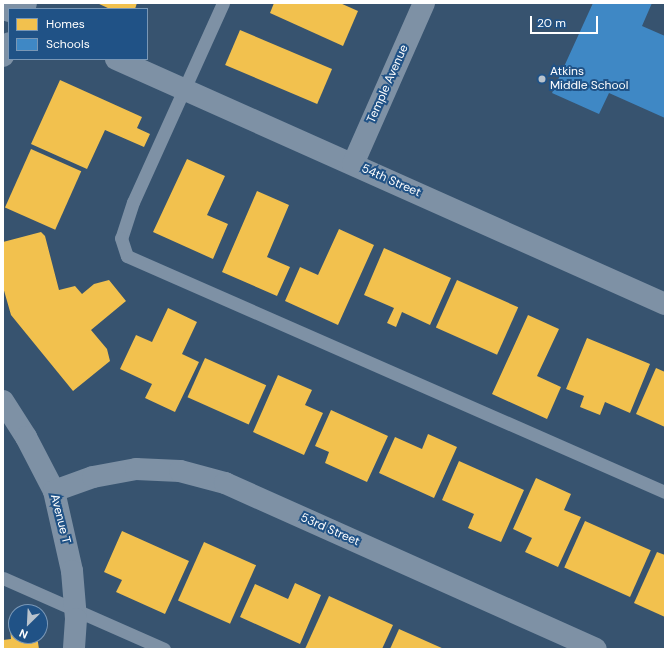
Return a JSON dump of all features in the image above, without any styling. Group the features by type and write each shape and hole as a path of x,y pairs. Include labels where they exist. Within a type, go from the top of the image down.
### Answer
{"street":[{"name":"Temple Avenue","path":"353,164 424,3"},
{"path":"3,56 8,44"},
{"name":"54th Street","path":"118,60 665,304"},
{"name":"Avenue T","path":"3,401 26,437 54,491 72,571 76,610 74,649"},
{"name":"53rd Street","path":"54,491 93,478 136,469 180,470 225,483 596,649"}],"lane":[{"path":"223,3 185,90 133,202 121,238 127,256 665,492"},
{"path":"3,578 164,649"}],"building: Homes":[{"path":"97,3 137,3 135,8 108,8"},
{"path":"274,3 340,3 358,11 343,46 270,13"},
{"path":"240,30 332,69 317,104 225,65"},
{"path":"60,80 142,117 137,128 150,134 144,147 105,130 87,169 31,144"},
{"path":"31,149 81,171 55,230 5,207"},
{"path":"187,159 225,176 207,215 228,224 213,259 153,232"},
{"path":"257,191 289,205 267,257 290,267 277,296 222,272"},
{"path":"339,229 374,245 338,325 285,301 300,267 318,275"},
{"path":"41,232 45,236 59,290 75,286 82,294 94,284 109,280 126,301 91,330 107,349 110,361 73,391 11,315 3,287 3,242"},
{"path":"384,248 451,278 430,325 402,312 396,327 387,323 394,308 364,295"},
{"path":"457,280 518,307 497,355 436,328"},
{"path":"168,308 197,322 182,354 199,362 175,412 145,398 152,384 120,369 136,335 152,342"},
{"path":"528,315 559,329 537,376 561,387 547,419 492,394"},
{"path":"587,338 650,364 630,413 605,402 600,415 580,407 584,396 566,389"},
{"path":"205,358 266,385 249,425 188,397"},
{"path":"656,368 665,372 665,427 636,414"},
{"path":"278,375 312,390 305,405 323,413 304,455 253,432"},
{"path":"331,410 388,436 367,482 325,463 329,452 315,446"},
{"path":"428,434 457,447 434,498 379,473 395,437 422,449"},
{"path":"459,461 524,490 501,542 468,528 474,514 442,500"},
{"path":"536,478 571,494 564,510 581,517 558,567 525,552 532,538 513,529"},
{"path":"585,521 651,550 630,597 564,568"},
{"path":"122,531 189,561 165,614 116,592 122,580 104,572"},
{"path":"204,542 256,565 230,624 178,600"},
{"path":"657,552 665,555 665,617 634,603"},
{"path":"295,583 321,595 300,644 240,617 255,584 288,599"},
{"path":"329,596 393,625 382,649 305,649"},
{"path":"399,629 444,649 390,649"},
{"path":"8,639 8,644 38,644 39,649 3,649 3,640"}],"building: Schools":[{"path":"593,3 652,3 642,26 665,36 665,118 609,93 599,114 552,93"}],"place":[{"name":"Atkins Middle School","path":"542,79"}]}
